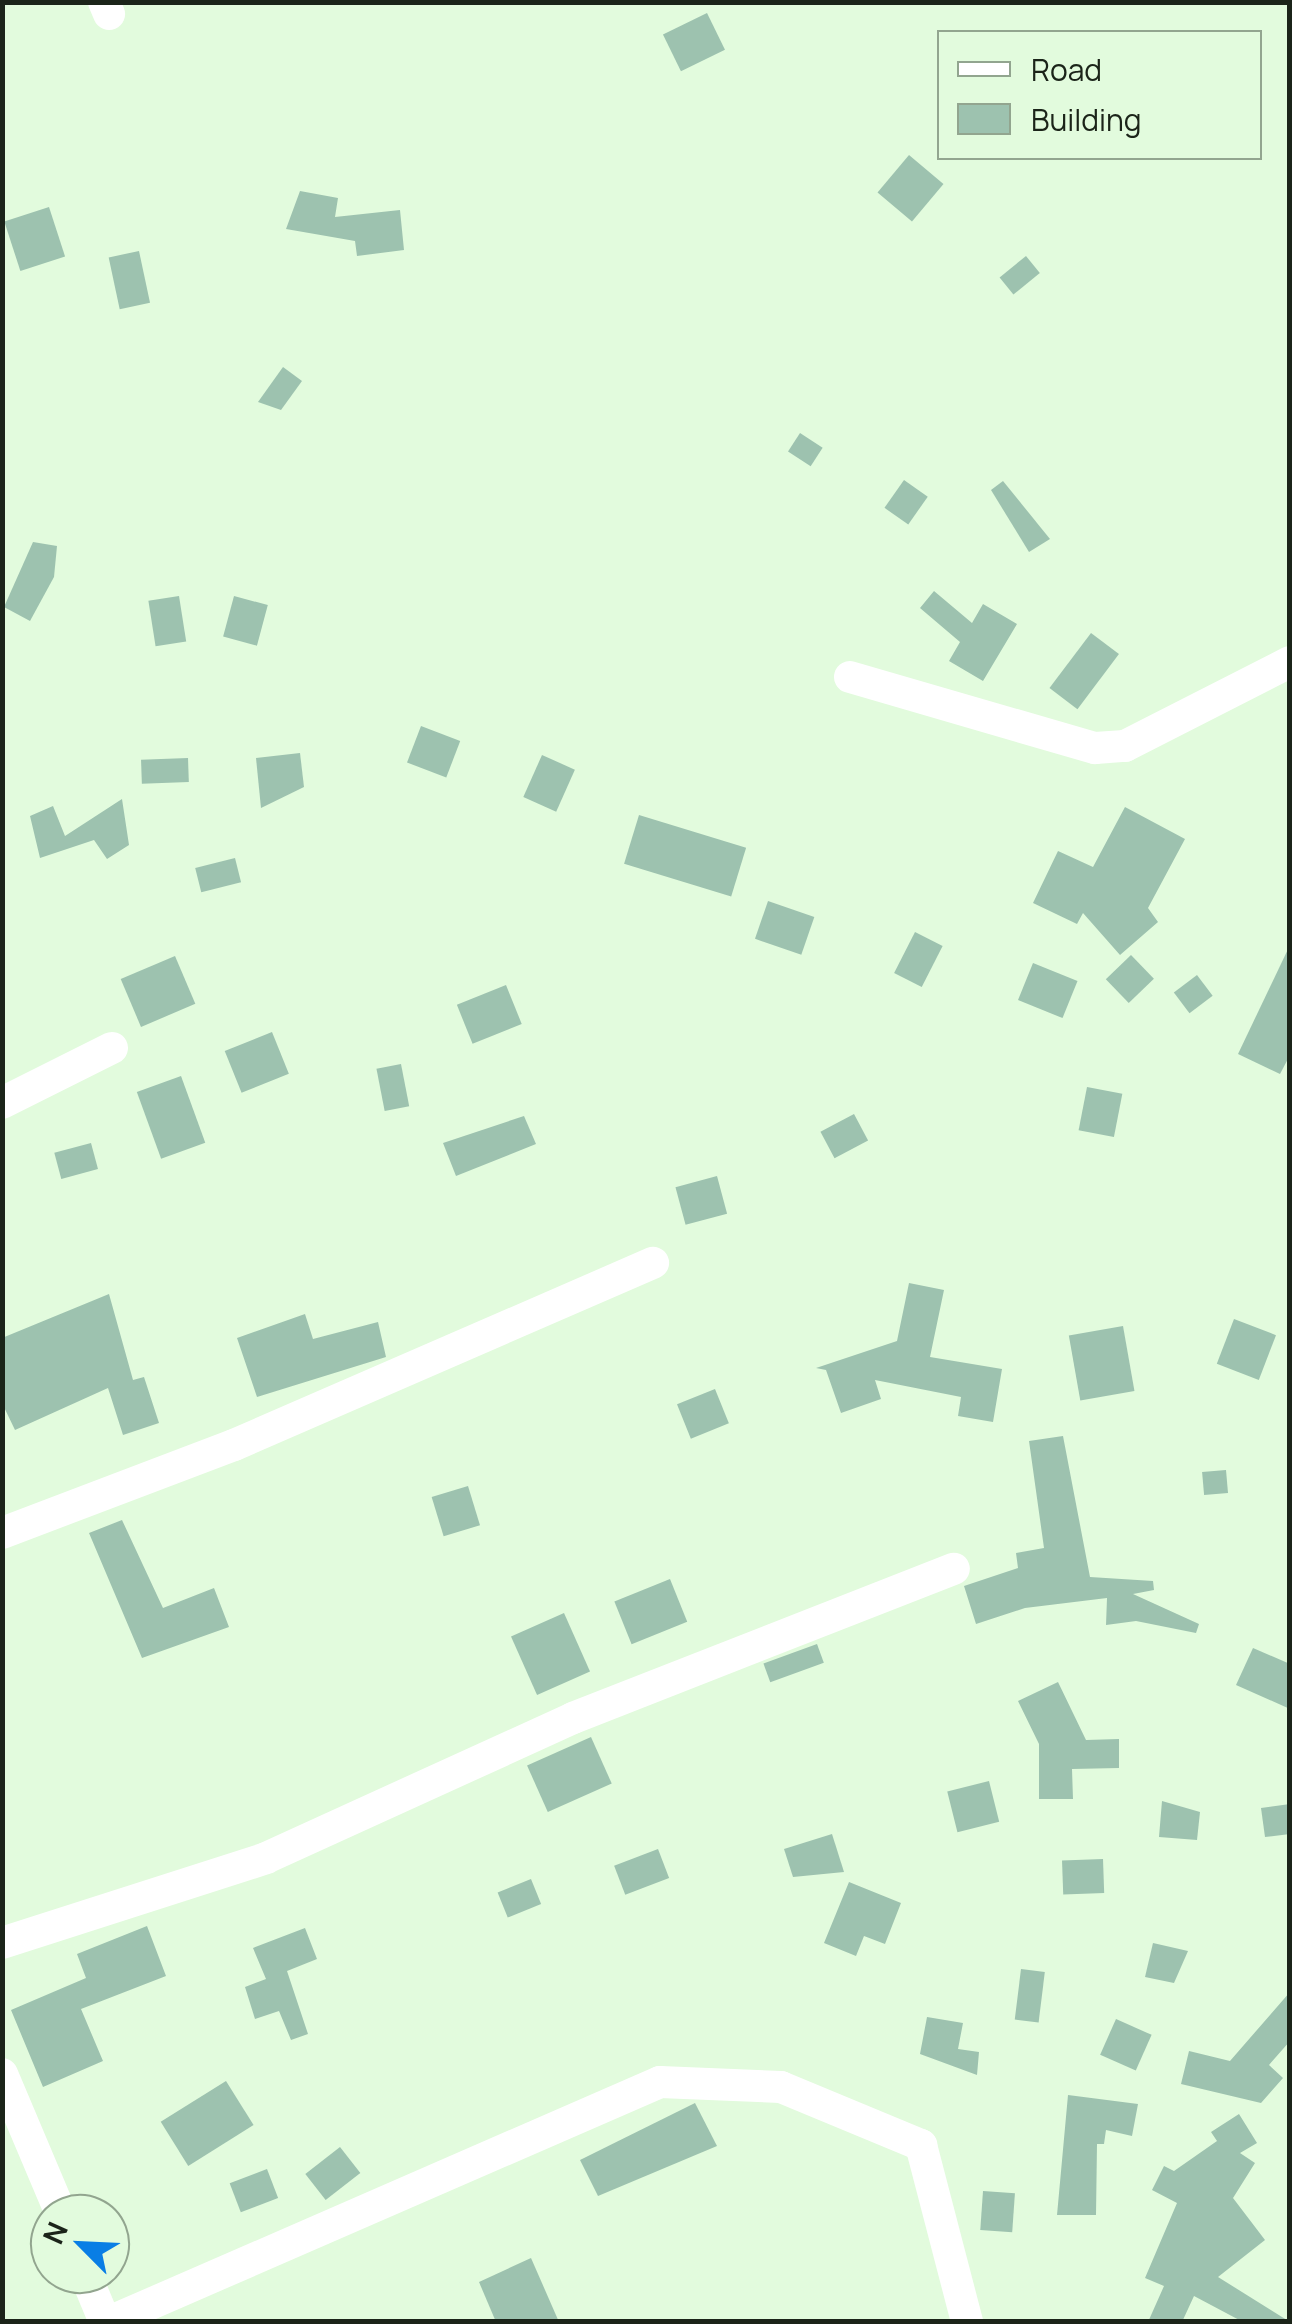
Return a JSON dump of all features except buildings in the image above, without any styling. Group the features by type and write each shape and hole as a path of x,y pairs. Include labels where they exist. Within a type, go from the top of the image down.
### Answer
{"street":[{"path":"850,677 1095,748 1125,746 1290,662"},
{"path":"2,1103 112,1048"},
{"path":"2,1534 234,1446 653,1262"},
{"path":"2,1943 266,1858 573,1718 954,1569"},
{"path":"2,2074 52,2194"},
{"path":"94,2294 107,2322 660,2082 782,2087 921,2145 966,2322"}]}
